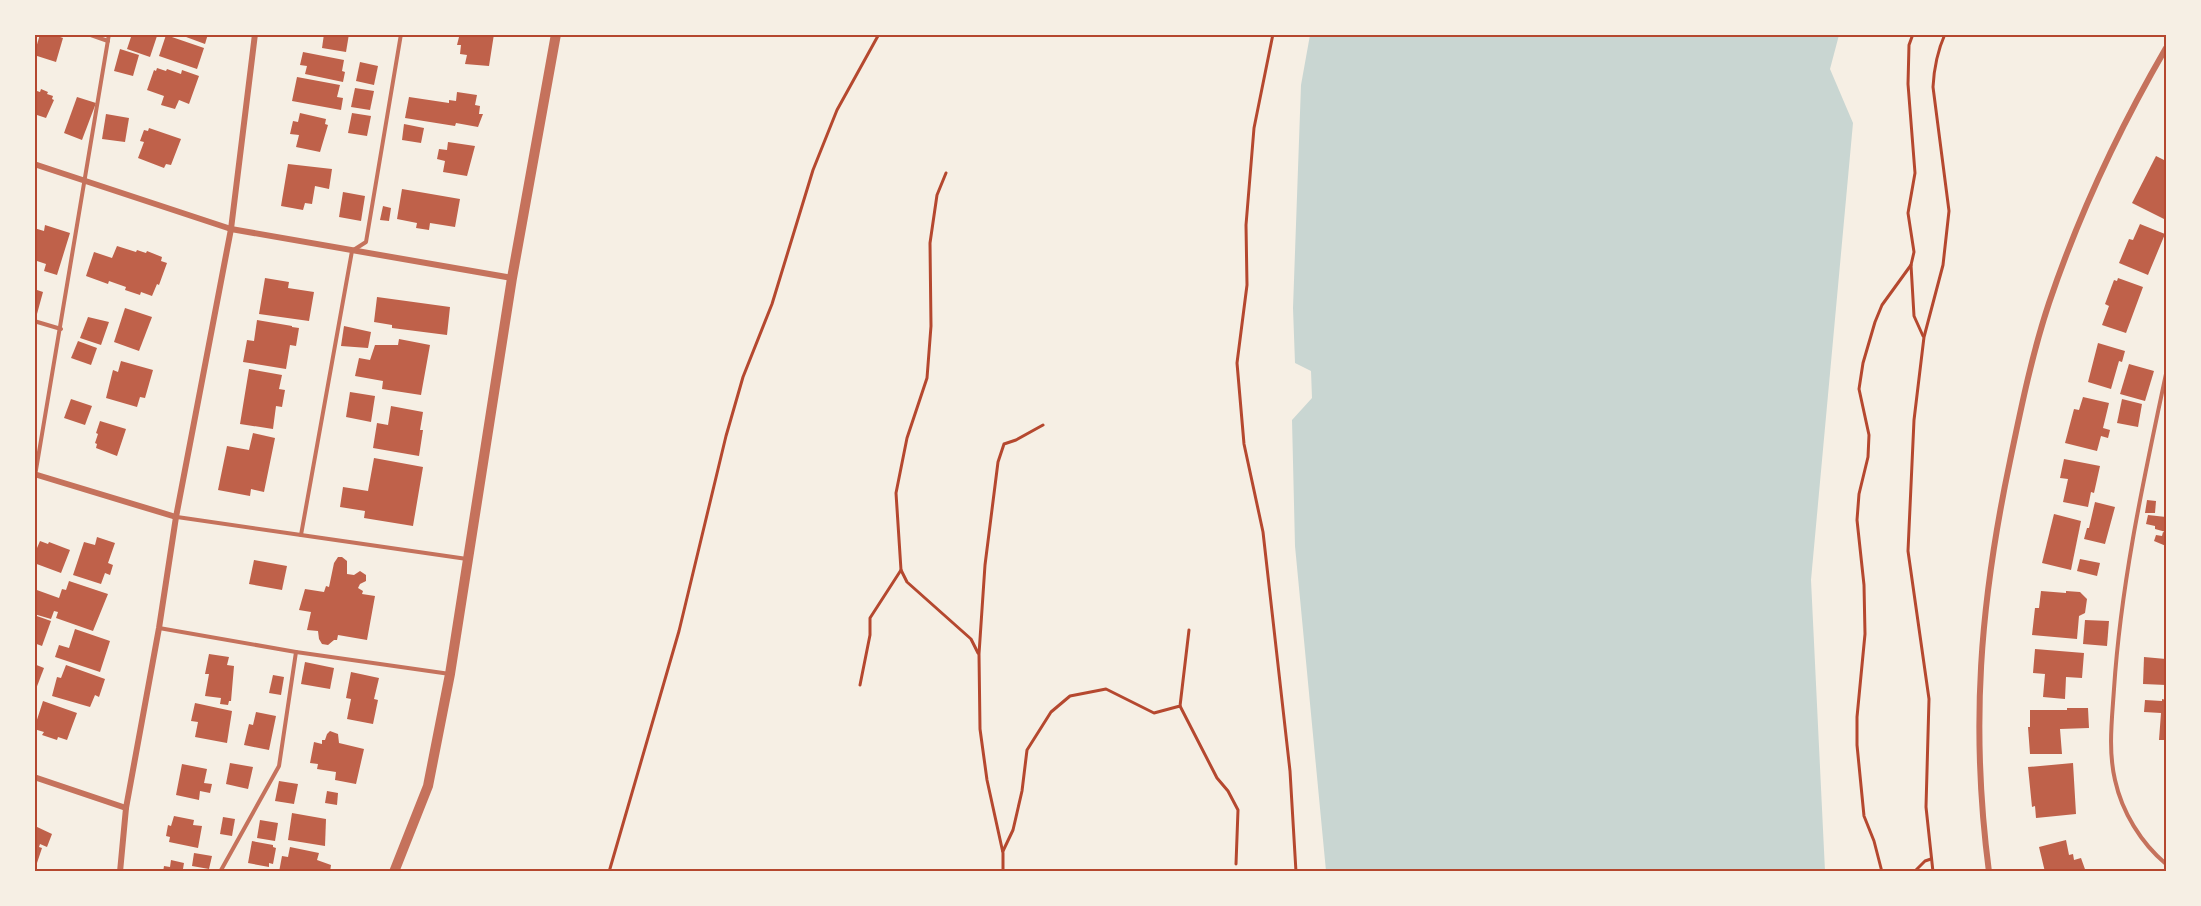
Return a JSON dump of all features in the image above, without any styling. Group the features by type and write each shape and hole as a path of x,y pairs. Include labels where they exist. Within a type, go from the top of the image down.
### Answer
{"street":[{"path":"120,872 126,808 159,628 176,517 231,229 255,34"},
{"path":"394,872 428,786 450,674 512,278 556,34"},
{"path":"1989,872 1979,747 1980,658 1992,557 2014,438 2037,344 2068,250 2105,162 2166,48"},
{"path":"34,164 231,229 512,278"},
{"path":"35,477 176,517"},
{"path":"34,777 126,808"}],"lane":[{"path":"88,34 108,41"},
{"path":"35,477 109,34"},
{"path":"302,535 352,251 366,242 401,34"},
{"path":"34,321 61,329"},
{"path":"2166,374 2124,586 2116,666 2111,760 2120,800 2131,821 2166,864"},
{"path":"176,517 468,559"},
{"path":"159,628 296,652 450,674"},
{"path":"220,872 279,766 296,652"}],"path":[{"path":"609,872 678,631 723,447 743,377 772,304 813,170 837,110 879,34"},
{"path":"1273,34 1254,128 1246,225 1247,285 1237,363 1244,444 1263,532 1290,771 1296,872"},
{"path":"1913,34 1907,61 1916,172 1908,213 1914,252 1911,265 1914,316 1924,337"},
{"path":"1933,872 1926,807 1929,699 1908,551 1914,420 1924,337 1942,265 1949,211 1933,87 1938,50 1946,34"},
{"path":"946,173 937,195 930,243 931,326 927,378 907,438 896,493 901,570 907,582 971,639 979,654"},
{"path":"1882,872 1864,816 1857,745 1857,717 1865,634 1864,585 1857,520 1859,494 1868,457 1869,435 1859,389 1863,363 1882,305 1911,265"},
{"path":"1003,872 1003,853 987,780 980,729 979,654 985,565 998,462 1004,444 1043,425"},
{"path":"860,685 870,635 870,618 901,570"},
{"path":"1190,630 1179,706 1217,778 1228,791 1238,810 1236,864"},
{"path":"1003,853 1013,830 1028,750 1051,712 1070,696 1106,689 1154,713 1179,706"},
{"path":"1914,872 1924,861 1931,859"}],"shaded area":[{"path":"1310,35 1839,35 1830,69 1853,123 1811,580 1825,871 1326,871 1295,546 1292,420 1312,398 1311,371 1295,363 1293,308 1301,85"}],"building":[{"path":"40,34 52,34 63,38 56,62 34,55"},
{"path":"132,34 157,36 150,57 127,49"},
{"path":"178,34 208,34 205,44"},
{"path":"324,34 349,34 346,52 322,48"},
{"path":"452,34 494,34 489,66 465,64 467,55 460,54 461,45 457,45 459,37"},
{"path":"166,35 204,48 197,69 159,56"},
{"path":"120,49 139,55 133,76 114,71"},
{"path":"303,52 344,60 343,82 305,74 307,66 300,65"},
{"path":"360,62 378,66 374,85 356,81"},
{"path":"157,68 181,74 182,70 199,76 189,104 179,100 175,109 161,105 164,96 147,90 154,70 156,71"},
{"path":"297,77 340,85 337,97 343,98 341,110 292,101"},
{"path":"355,88 374,91 370,110 351,107"},
{"path":"41,89 53,96 54,100 46,118 37,115 34,121 34,90 40,92"},
{"path":"457,92 477,95 475,105 480,106 479,114 483,114 478,127 456,123 455,126 405,118 409,97 449,103 449,100 456,101"},
{"path":"77,97 96,103 82,140 64,133"},
{"path":"300,113 326,119 325,124 328,125 320,152 296,147 299,135 290,134 293,121 298,122"},
{"path":"352,113 371,116 367,136 348,133"},
{"path":"106,114 129,118 125,142 102,139"},
{"path":"404,124 424,128 421,143 402,140"},
{"path":"149,128 181,139 171,165 166,164 164,168 138,158 144,142 140,141 144,130 148,131"},
{"path":"448,142 475,146 467,176 443,172 445,161 437,159 439,149 447,150"},
{"path":"2156,156 2166,161 2166,220 2132,203"},
{"path":"288,164 332,169 329,189 315,186 312,204 305,203 303,210 281,206"},
{"path":"402,189 460,199 455,227 430,223 429,230 416,228 417,223 397,219"},
{"path":"343,192 365,196 361,221 339,217"},
{"path":"383,206 391,208 389,221 380,220"},
{"path":"2140,224 2165,234 2148,275 2119,263 2129,239 2133,240"},
{"path":"45,225 70,233 57,275 44,271 46,264 34,260 34,228 44,231"},
{"path":"117,246 136,252 137,250 146,253 147,251 162,257 161,261 167,263 159,285 157,284 152,296 141,292 140,295 109,281 108,284 86,276 94,252 112,258"},
{"path":"265,278 289,282 288,288 314,292 309,321 259,314"},
{"path":"2118,278 2143,287 2126,333 2102,325 2109,306 2105,304 2114,280 2117,281"},
{"path":"34,289 43,292 37,314 34,313"},
{"path":"377,297 450,307 447,335 392,328 392,325 374,322"},
{"path":"125,308 152,317 139,351 114,342"},
{"path":"88,317 109,322 101,345 80,338"},
{"path":"257,320 299,328 296,346 290,345 286,369 243,362 247,340 254,341"},
{"path":"344,326 371,332 368,348 341,346"},
{"path":"399,339 430,345 421,395 382,389 383,381 355,376 359,358 370,360 375,345 398,345"},
{"path":"78,341 97,348 91,365 71,358"},
{"path":"2098,343 2125,351 2122,362 2119,361 2111,389 2088,382"},
{"path":"121,361 153,370 145,398 140,397 137,407 106,398 113,370 118,372"},
{"path":"2129,364 2154,371 2145,401 2120,394"},
{"path":"249,369 282,375 279,389 285,390 282,407 276,406 273,429 240,424"},
{"path":"350,392 375,396 371,422 346,417"},
{"path":"2083,397 2109,403 2103,428 2110,430 2108,438 2101,436 2097,451 2065,443 2074,409 2079,410"},
{"path":"71,399 92,406 85,425 64,418"},
{"path":"2122,399 2142,404 2138,427 2117,423"},
{"path":"391,406 423,412 419,456 373,448 377,423 388,425"},
{"path":"100,421 126,429 117,456 96,448 98,434 96,433"},
{"path":"253,433 275,438 264,492 251,489 250,496 218,490 227,446 249,450"},
{"path":"374,458 423,467 413,526 364,518 365,511 340,507 343,487 368,491"},
{"path":"2064,459 2100,466 2094,493 2091,492 2088,507 2063,502 2068,479 2060,478"},
{"path":"2147,500 2156,501 2155,513 2145,513"},
{"path":"2095,502 2115,507 2105,544 2084,539"},
{"path":"2054,514 2081,521 2071,570 2042,563"},
{"path":"2148,515 2166,517 2166,532 2146,524"},
{"path":"2163,532 2166,533 2166,546 2154,541 2156,535 2162,536"},
{"path":"97,537 115,543 108,563 113,565 110,575 105,573 101,584 73,575 84,542 95,545"},
{"path":"40,541 70,550 61,573 34,563 34,555"},
{"path":"338,557 347,561 347,574 354,575 360,571 366,575 366,581 358,588 363,591 362,594 375,596 367,640 338,635 337,640 328,645 322,644 318,631 307,630 311,612 299,610 305,589 324,592 326,586 329,587 334,563"},
{"path":"2080,559 2100,563 2097,576 2077,571"},
{"path":"254,560 287,566 282,590 249,584"},
{"path":"69,581 108,594 93,631 56,618 58,612 54,611 51,619 34,614 34,589 59,598 62,589 66,590"},
{"path":"2041,591 2080,592 2087,599 2085,613 2079,616 2077,639 2032,635 2035,608 2039,608"},
{"path":"34,615 51,621 42,646 34,643"},
{"path":"2085,620 2109,621 2107,646 2083,644"},
{"path":"75,629 110,641 100,672 55,657 59,645 69,648"},
{"path":"2035,649 2084,653 2082,678 2066,677 2065,699 2043,697 2045,674 2033,673"},
{"path":"209,654 229,657 227,665 234,666 231,701 228,705 220,704 221,698 205,696 209,674 205,674"},
{"path":"2144,657 2166,659 2166,685 2143,684"},
{"path":"305,662 334,668 330,689 301,684"},
{"path":"34,664 44,668 36,689 34,688"},
{"path":"66,665 105,679 99,697 95,695 90,707 52,696 57,677 61,678"},
{"path":"351,672 379,678 374,699 378,700 373,724 347,719 351,699 346,698"},
{"path":"273,675 284,677 281,695 269,693"},
{"path":"2162,699 2166,700 2166,740 2159,740 2161,713 2144,712 2145,700 2162,701"},
{"path":"43,701 77,713 67,740 58,737 57,740 42,735 44,732 34,729"},
{"path":"195,703 232,711 227,743 195,737 198,722 191,721"},
{"path":"2067,708 2088,708 2089,728 2060,729 2062,754 2030,754 2028,727 2030,727 2030,710 2067,710"},
{"path":"256,712 276,716 269,750 244,745 249,724 253,725"},
{"path":"330,731 338,734 339,743 364,749 356,784 335,780 336,772 317,769 318,764 310,763 314,742 322,744 322,740 325,740"},
{"path":"230,763 253,767 248,789 226,784"},
{"path":"2073,763 2076,814 2036,818 2035,806 2032,807 2028,767"},
{"path":"182,764 207,769 204,783 212,784 210,793 200,791 199,800 176,795"},
{"path":"279,781 298,784 294,804 275,801"},
{"path":"327,791 338,793 337,805 325,803"},
{"path":"292,813 326,819 325,846 288,840"},
{"path":"174,816 194,820 193,825 202,826 198,848 169,842 170,837 166,836 168,825 171,826"},
{"path":"223,817 235,819 232,836 220,834"},
{"path":"34,820 37,821 35,826 52,834 47,847 40,844 39,847 42,848 37,863 34,862"},
{"path":"260,820 278,823 275,841 257,838"},
{"path":"2066,840 2069,855 2073,854 2074,860 2081,858 2086,872 2045,872 2039,847"},
{"path":"252,841 273,845 276,848 273,864 269,863 269,867 248,863"},
{"path":"290,847 319,853 317,860 331,865 330,872 279,872 282,856 288,857"},
{"path":"194,853 212,856 209,869 192,866"},
{"path":"171,860 184,863 183,869 191,872 163,872 164,866 170,867"}]}
